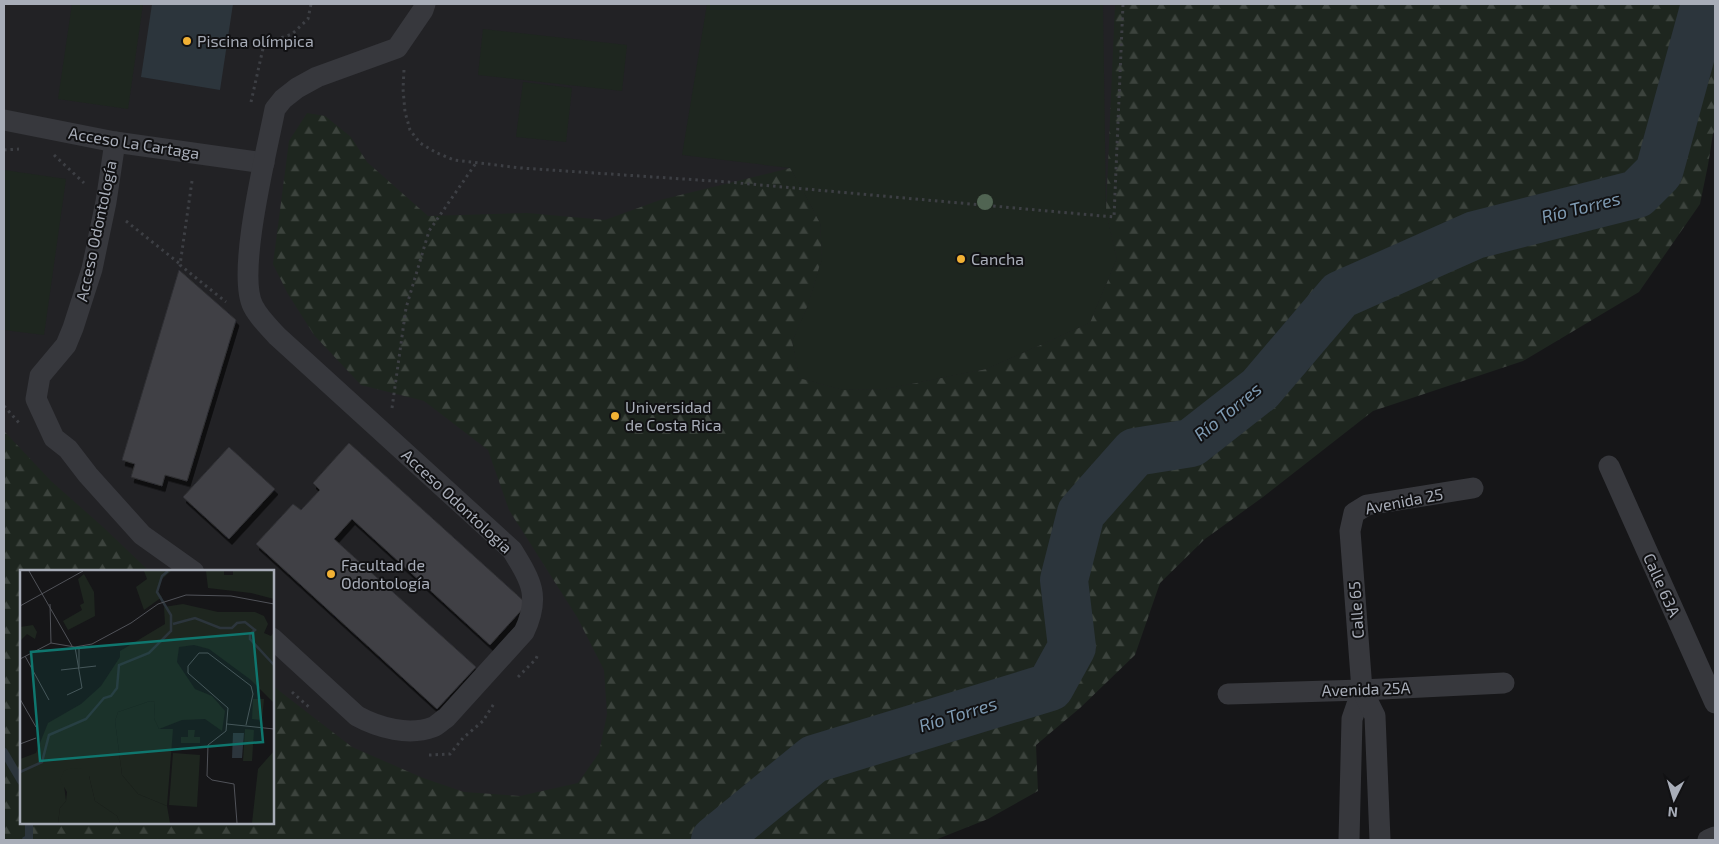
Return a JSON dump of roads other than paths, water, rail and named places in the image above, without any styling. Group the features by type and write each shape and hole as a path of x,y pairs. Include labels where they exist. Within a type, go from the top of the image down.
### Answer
{"street":[{"name":"Acceso Odontología","path":"274,640 357,716 373,725 404,730 434,726 446,718 524,632 531,618 533,591 530,581 512,550 277,336 264,323 252,305 248,281 250,247 275,109 283,99 297,88 317,77 397,48 424,10 424,4"},
{"name":"Acceso La Cartaga","path":"4,120 115,142 264,163"},
{"name":"Acceso Odontología","path":"115,142 106,202 92,269 66,345 40,376 36,399 54,438 68,449 88,475 142,535 191,570"},
{"name":"Calle 63A","path":"1609,466 1715,704"},
{"name":"Avenida 25","path":"1350,531 1354,513 1367,505 1473,488"},
{"name":"Calle 65","path":"1350,531 1362,690 1375,716 1380,840"},
{"name":"Avenida 25A","path":"1228,694 1504,683"},
{"name":"Calle 65","path":"1349,840 1352,719 1362,690"},
{"path":"1708,840 1715,837"}],"waterway":[{"name":"Río Torres","path":"715,840 814,759 1050,687 1072,647 1064,580 1081,513 1135,452 1191,443 1260,389 1340,295 1475,235 1637,194 1659,172 1705,4"},
{"path":"4,752 20,779"},
{"path":"26,840 29,839 29,824"}],"place":[{"name":"Piscina olímpica","path":"187,41"},
{"name":"Cancha","path":"961,259"},
{"name":"Universidad de Costa Rica","path":"615,416"},
{"name":"Facultad de Odontología","path":"331,574"}]}
